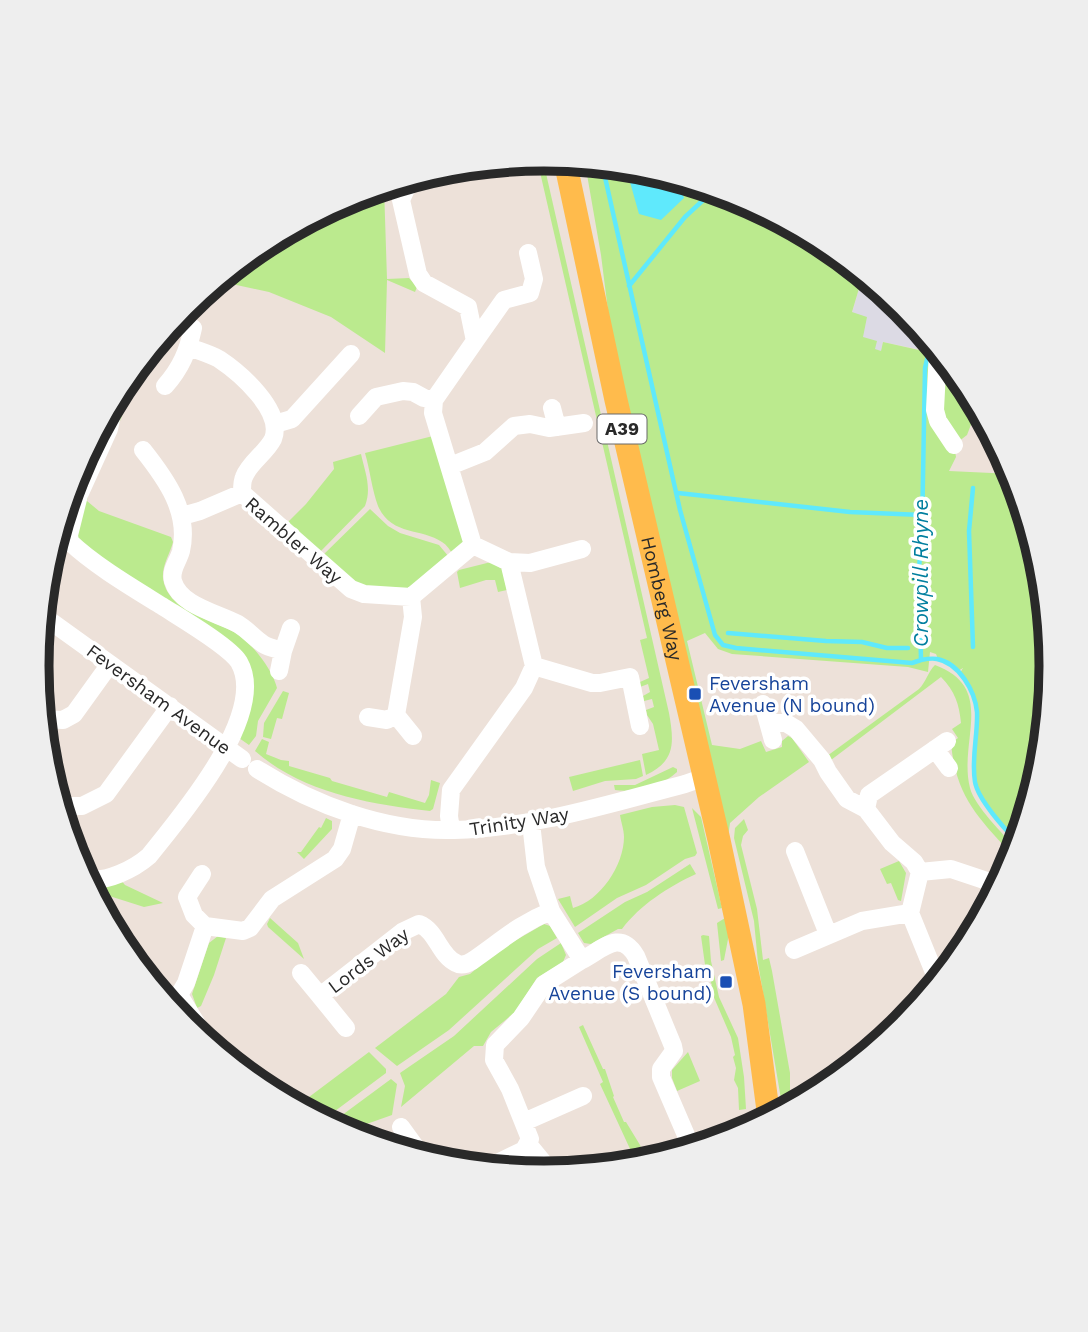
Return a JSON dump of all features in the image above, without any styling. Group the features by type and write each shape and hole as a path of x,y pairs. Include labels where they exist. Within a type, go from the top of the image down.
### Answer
{"main road":[{"name":"Homberg Way","path":"567,172 616,400 705,777 754,1004 768,1108"}],"street":[{"path":"405,191 401,200 418,274 424,283 468,307 530,293 534,279 528,253"},
{"path":"504,300 433,400 433,413 473,545 509,562 530,564 582,549"},
{"path":"468,307 475,341"},
{"path":"165,386 178,372 189,347 193,328"},
{"path":"189,347 226,365 264,400 273,415 275,433 267,450 244,476 242,493"},
{"path":"275,424 292,418 351,354"},
{"path":"938,366 934,410 954,445"},
{"path":"359,416 376,397 403,391 433,400"},
{"path":"552,408 557,427"},
{"path":"450,466 485,452 514,426 521,424 557,427 584,423"},
{"path":"91,468 108,431"},
{"path":"143,450 161,473 182,516 181,551 172,571 174,585 200,607 241,626 264,645 284,651"},
{"path":"146,484 161,473"},
{"name":"Rambler Way","path":"182,516 200,512 242,493 351,589 364,594 411,597"},
{"path":"66,539 237,659 242,669 242,759 142,863 98,880"},
{"path":"413,736 396,715 413,617 411,597 473,545"},
{"path":"451,830 451,790 524,688 534,666 509,562"},
{"name":"Feversham Avenue","path":"51,622 242,759"},
{"path":"279,671 291,628"},
{"path":"52,719 63,720 74,714 110,664"},
{"path":"534,666 592,683 636,675 640,726"},
{"path":"762,704 771,732 786,723 796,729 822,760 847,799 866,809 892,843 914,862 920,872 910,913 934,971"},
{"path":"69,806 82,806 106,794 170,706"},
{"path":"368,718 387,720 396,715"},
{"path":"866,809 869,795 941,745 949,768"},
{"name":"Trinity Way","path":"242,759 310,798 352,814 405,826 451,830 531,823 705,777"},
{"path":"202,874 187,897 194,915 205,926 243,931 250,928 272,899 335,859 342,849 352,814"},
{"path":"531,823 536,867 551,911 582,960"},
{"path":"794,851 815,873 828,934"},
{"path":"920,872 951,869 989,882"},
{"name":"Lords Way","path":"320,996 411,926 425,926 453,962 462,965 470,962 506,934 551,911"},
{"path":"794,950 862,921 910,913"},
{"path":"174,994 186,983 205,926"},
{"path":"506,1159 524,1150 528,1144 529,1133 494,1060 495,1045 521,1018 544,984 617,941 630,946 636,956 673,1046 674,1051 661,1069 661,1077 688,1139"},
{"name":"Lords Way","path":"301,973 346,1028"},
{"path":"524,1122 584,1098"},
{"path":"401,1127 413,1143"},
{"path":"528,1144 542,1161"}],"shaded area":[{"path":"860,286 916,340 919,343 917,349 883,342 881,351 875,350 862,337 852,313"}],"green space":[{"path":"540,171 546,171 669,713 671,750 656,770 646,775 642,754 659,750 653,724 646,710 654,707 652,699 644,701 643,696 650,692 648,684 640,687 640,682 649,678 640,640 647,638"},
{"path":"587,173 641,181 703,197 792,237 845,273 860,285 852,312 867,317 863,337 877,341 875,349 881,351 883,342 926,351 956,391 973,419 967,435 954,445 956,457 949,471 999,473 1022,538 1035,601 1039,666 1035,731 1022,794 1010,834 978,790 974,769 977,713 967,683 960,673 963,668 958,671 930,652 928,672 908,667 732,654 718,649 705,633 687,641 712,745 740,749 761,741 766,752 782,747 782,741 788,736 809,762 759,797 730,823 728,837 615,366 601,255"},
{"path":"384,197 387,279 409,278 417,287 415,292 387,280 385,353 331,317 269,292 230,284 269,254 297,237"},
{"path":"124,404 109,448 91,476 87,501 99,511 171,537 173,542 163,578 172,598 191,613 241,636 254,649 275,681 277,688 258,721 256,736 249,745 239,738 249,687 248,667 244,658 233,647 82,546 76,538 75,531 89,476 110,437 114,421"},
{"path":"433,436 464,543 453,555 442,542 399,527 384,516 376,500 365,453"},
{"path":"361,454 368,486 365,506 320,552 286,524 334,469 333,462"},
{"path":"370,509 388,526 400,533 439,545 449,557 408,588 362,587 322,556"},
{"path":"491,562 502,569 507,590 498,592 495,580 460,588 457,572 459,570"},
{"path":"935,665 954,675 965,687 971,718 968,752 970,788 983,811 1007,839 1005,846 971,806 958,779 951,743 958,738 952,729 961,723 960,716 953,693 941,677 831,760 827,756 919,689"},
{"path":"283,691 289,693 282,719 277,718 271,739 263,737 264,723"},
{"path":"262,739 269,742 266,754 289,761 289,766 387,797 389,792 425,803 431,780 440,783 433,809 430,811 384,805 315,787 274,765 255,751"},
{"path":"640,760 643,776 605,781 573,791 569,777"},
{"path":"673,767 677,772 656,785 615,790 614,785 635,785"},
{"path":"652,807 684,807 697,853 695,856 685,859 646,885 617,898 575,927 558,899 570,896 573,908 592,898 609,880 623,848 624,834 620,815"},
{"path":"692,808 701,817 722,908 718,909"},
{"path":"326,818 332,821 332,829 304,859 297,852 301,852"},
{"path":"744,819 748,830 741,845 757,909 763,960 769,958 772,971 790,1073 790,1096 781,1100 758,963 754,921 734,838 735,828"},
{"path":"899,861 906,873 901,901 898,900 891,883 887,884 880,869"},
{"path":"690,864 696,874 655,897 622,929 591,944 584,943 578,933"},
{"path":"119,878 125,885 163,903 144,907 105,895 101,887"},
{"path":"270,918 298,943 304,959 268,927"},
{"path":"725,918 729,934 724,960 721,961 717,923"},
{"path":"544,924 550,926 557,938 538,949 449,1030 397,1066 375,1048 446,994 459,977 470,974 499,950"},
{"path":"703,935 709,936 719,997 738,1038 746,1109 739,1110 738,1088 734,1080 735,1055 731,1037 709,986 712,985 706,972"},
{"path":"218,936 226,938 214,975 201,1006 197,1008 192,994 209,943"},
{"path":"561,943 566,955 563,962 537,978 515,1012 491,1032 483,1046 474,1046 401,1107 405,1086 400,1073 454,1036 537,959"},
{"path":"583,1025 605,1069 624,1122 642,1151 632,1153 600,1084 603,1082 579,1027"},
{"path":"369,1052 386,1069 386,1073 332,1113 314,1104 309,1097"},
{"path":"688,1052 700,1081 677,1091 672,1070"},
{"path":"391,1079 397,1084 392,1115 362,1126 340,1117"}],"water":[{"path":"629,179 681,191 684,198 661,220 639,214"}],"waterway":[{"path":"604,175 680,510 715,635 723,645 736,648 912,663 921,660"},
{"path":"629,286 685,217 705,198"},
{"name":"Crowpill Rhyne","path":"928,354 925,368 919,568 921,660 935,659 945,662 965,679 977,712 974,764 977,789 1010,833"},
{"path":"973,488 969,531 973,647"},
{"path":"678,493 850,512 922,515"},
{"path":"728,633 862,642 887,648 908,648"}],"place":[{"name":"Feversham Avenue (N bound)","path":"695,694"},
{"name":"Feversham Avenue (S bound)","path":"726,982"}]}
